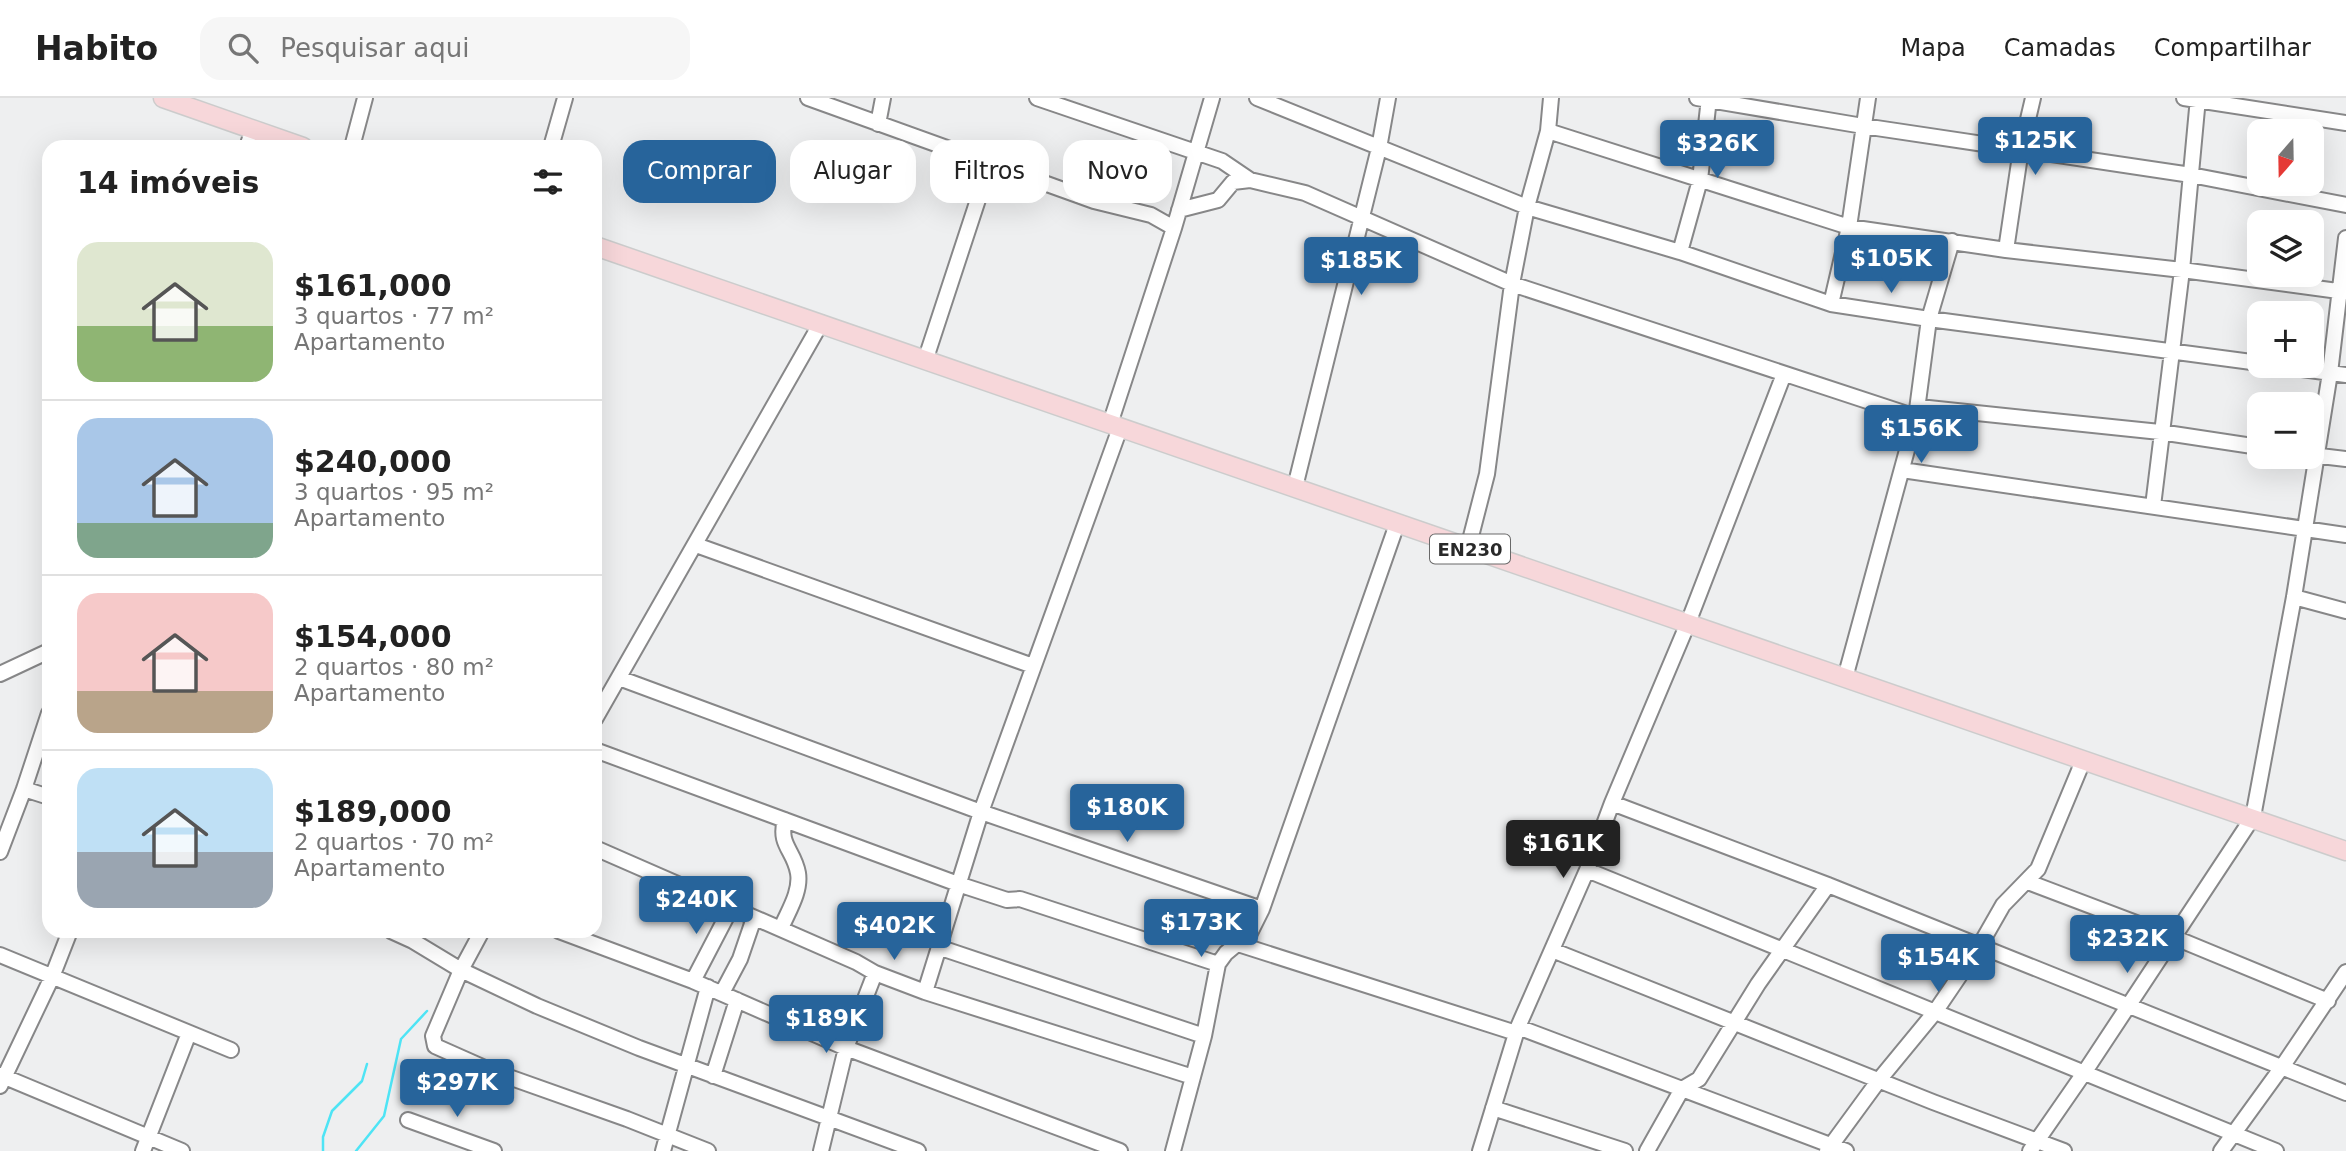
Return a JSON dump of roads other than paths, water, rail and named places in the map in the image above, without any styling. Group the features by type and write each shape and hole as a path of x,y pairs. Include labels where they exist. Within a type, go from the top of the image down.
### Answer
{"main road":[{"path":"164,98 282,140"},
{"name":"EN230","path":"602,248 926,358 1397,524 2346,851"}],"street":[{"path":"354,140 365,98"},
{"path":"553,140 565,98"},
{"path":"808,98 930,142"},
{"path":"878,124 883,98"},
{"path":"1037,98 1222,161 1250,180"},
{"path":"925,992 981,812 1115,426 1212,98"},
{"path":"1256,98 1527,208 1680,252 1832,304 2247,361"},
{"path":"1295,487 1379,148 1388,98"},
{"path":"1468,548 1487,474 1512,284 1527,208 1548,131 1551,98"},
{"path":"1832,304 1849,227 1868,98"},
{"path":"2006,250 2021,149 2033,98"},
{"path":"1680,252 1700,180 1705,99 1863,126 2191,175 2346,205"},
{"path":"2152,506 2182,270 2191,175 2193,99 2346,123"},
{"path":"249,140 253,130"},
{"path":"1548,131 1849,227 2006,250 2343,292"},
{"path":"1179,210 1218,200 1233,182 1250,180 1305,193 1512,284 1784,374 1917,412 2160,432 2247,445"},
{"path":"1049,185 1094,201 1152,215 1174,228"},
{"path":"926,358 977,203"},
{"path":"2324,404 2343,292 2346,238"},
{"path":"1845,678 1917,412 1929,319 1952,241"},
{"path":"602,699 619,678 821,323"},
{"path":"2324,372 2346,375"},
{"path":"1480,1151 1517,1030 1587,870 1612,803 1688,623 1784,374"},
{"path":"2324,456 2346,459"},
{"path":"2033,1146 2253,817 2294,597 2312,469"},
{"path":"1902,470 2346,535"},
{"path":"1174,1151 1204,1036 1218,964 1226,953 1250,933 1262,909 1397,524"},
{"path":"696,545 1033,666"},
{"path":"2294,597 2346,611"},
{"path":"0,674 42,654"},
{"path":"619,678 981,812 1262,909"},
{"path":"0,852 42,734"},
{"path":"602,753 958,884 1007,900 1020,899 1218,964"},
{"path":"1829,1148 1879,1080 1936,1012 2003,905 2038,869 2083,761"},
{"path":"24,789 42,795"},
{"path":"1612,803 1828,885 2346,1093"},
{"path":"782,926 798,889 798,872 781,835 785,820"},
{"path":"602,851 856,962 875,973 925,992 1193,1077"},
{"path":"1587,870 2276,1151"},
{"path":"2028,882 2173,937 2328,1001"},
{"path":"1647,1151 1682,1089 1699,1079 1732,1023 1828,885"},
{"path":"693,981 731,908"},
{"path":"663,1151 685,1066 715,990 740,959 754,918"},
{"path":"67,938 52,977 1,1079 146,1144 182,1151"},
{"path":"406,938 461,970 537,1006 685,1066 918,1151"},
{"path":"478,938 461,970 433,1036 435,1046 489,1070 708,1151"},
{"path":"578,938 715,990 846,1048 1120,1151"},
{"path":"1238,944 1517,1030 1682,1089 1829,1148 1846,1151"},
{"path":"938,947 1204,1036"},
{"path":"1552,950 1879,1080 2033,1146 2064,1151"},
{"path":"0,955 231,1050"},
{"path":"2221,1151 2346,972"},
{"path":"821,1151 846,1048 875,973"},
{"path":"713,1076 737,1000"},
{"path":"146,1144 189,1033"},
{"path":"1493,1108 1625,1151"},
{"path":"408,1120 494,1151"}],"waterway":[{"path":"356,1151 384,1116 401,1039 427,1011"},
{"path":"323,1151 323,1137 332,1111 362,1081 367,1064"}]}
